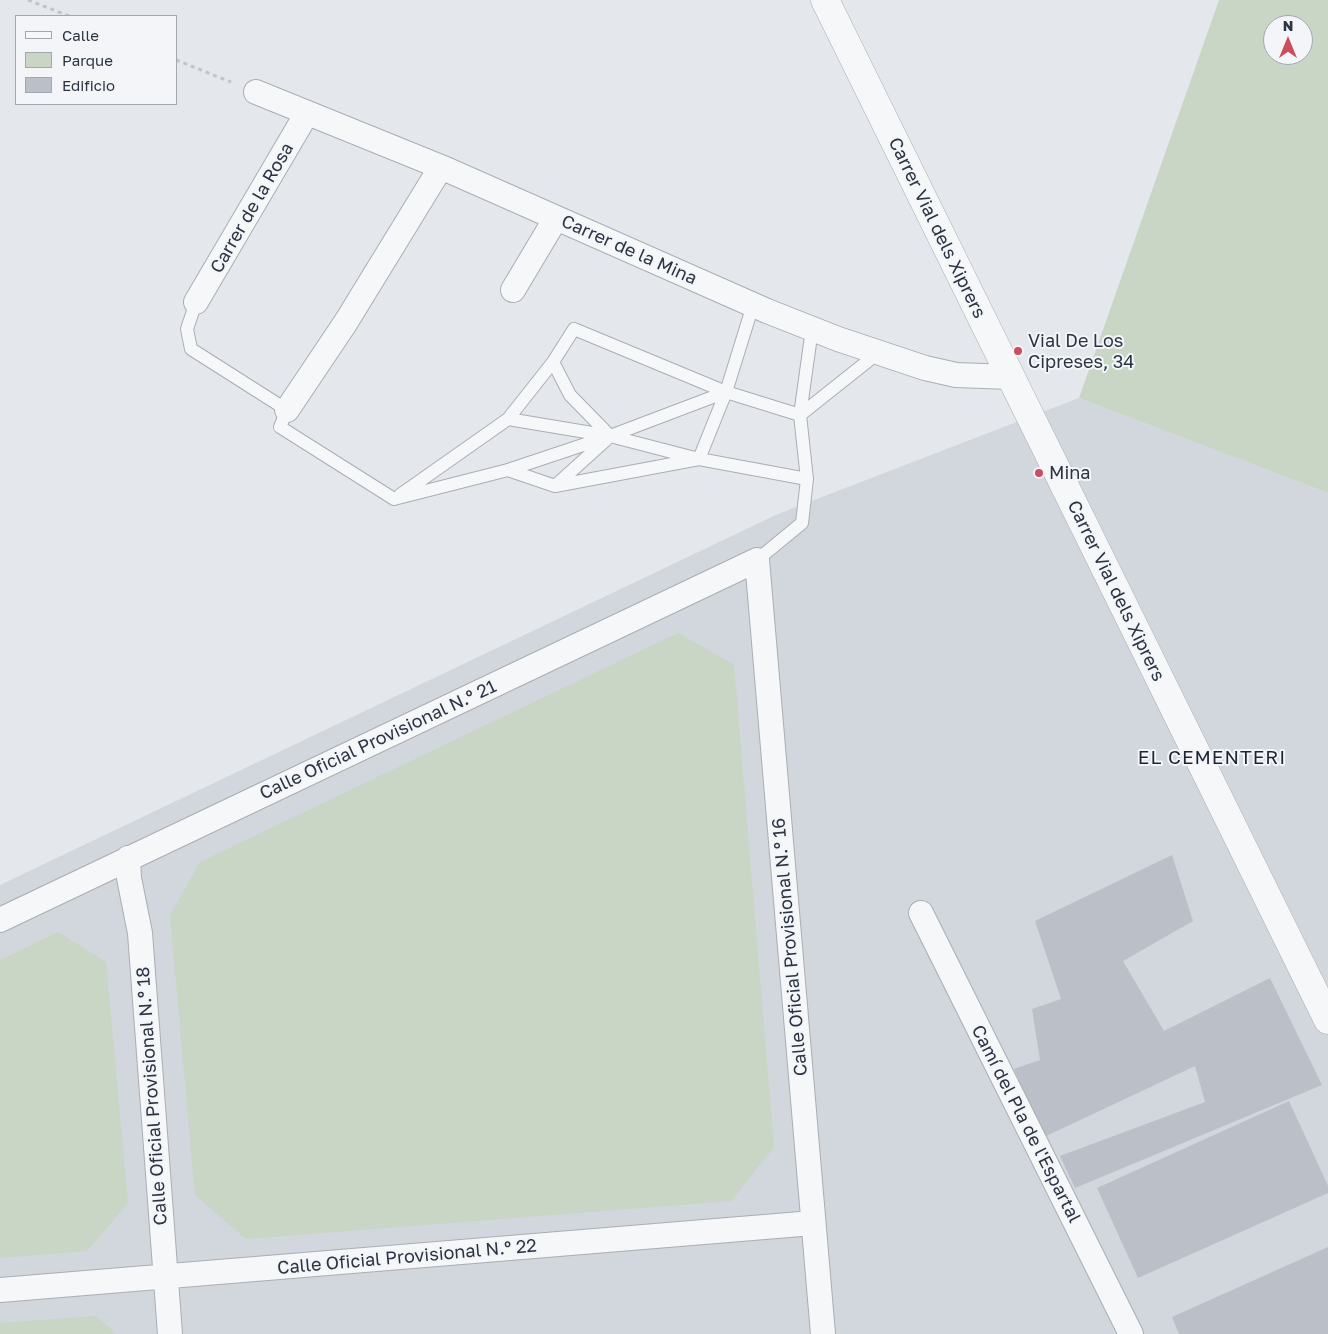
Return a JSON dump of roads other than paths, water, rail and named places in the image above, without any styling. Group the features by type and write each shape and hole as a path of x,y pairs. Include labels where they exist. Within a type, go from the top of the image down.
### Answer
{"street":[{"name":"Carrer Vial dels Xiprers","path":"825,0 1328,1020"},
{"name":"Carrer de la Mina","path":"256,92 441,167 753,305 812,329 878,353 956,375 1011,377"},
{"name":"Carrer de la Rosa","path":"196,302 307,113"},
{"path":"287,410 356,307 441,167"},
{"path":"514,290 556,218"},
{"name":"Calle Oficial Provisional N.º 21","path":"0,920 757,560"},
{"name":"Calle Oficial Provisional N.º 16","path":"757,560 823,1334"},
{"name":"Calle Oficial Provisional N.º 18","path":"128,858 129,878 140,933 170,1334"},
{"name":"Camí del Pla de l'Espartal","path":"921,913 1131,1334"},
{"name":"Calle Oficial Provisional N.º 22","path":"0,1290 813,1223"}],"lane":[{"path":"196,302 187,329 191,349 287,410 280,427 394,499 508,470 610,436 726,392"},
{"path":"699,459 726,392 753,305"},
{"path":"394,499 508,419 553,362 574,329 726,392 800,415"},
{"path":"757,560 802,523 807,479 800,415 812,329"},
{"path":"800,415 878,353"},
{"path":"553,362 570,395 610,436"},
{"path":"508,419 610,436 699,459 807,479"},
{"path":"555,486 610,436"},
{"path":"508,470 555,486 699,459"}],"place":[{"name":"Vial De Los Cipreses, 34","path":"1018,351"},
{"name":"Mina","path":"1039,473"}],"district":[{"name":"EL CEMENTERI","path":"1212,758"}]}
